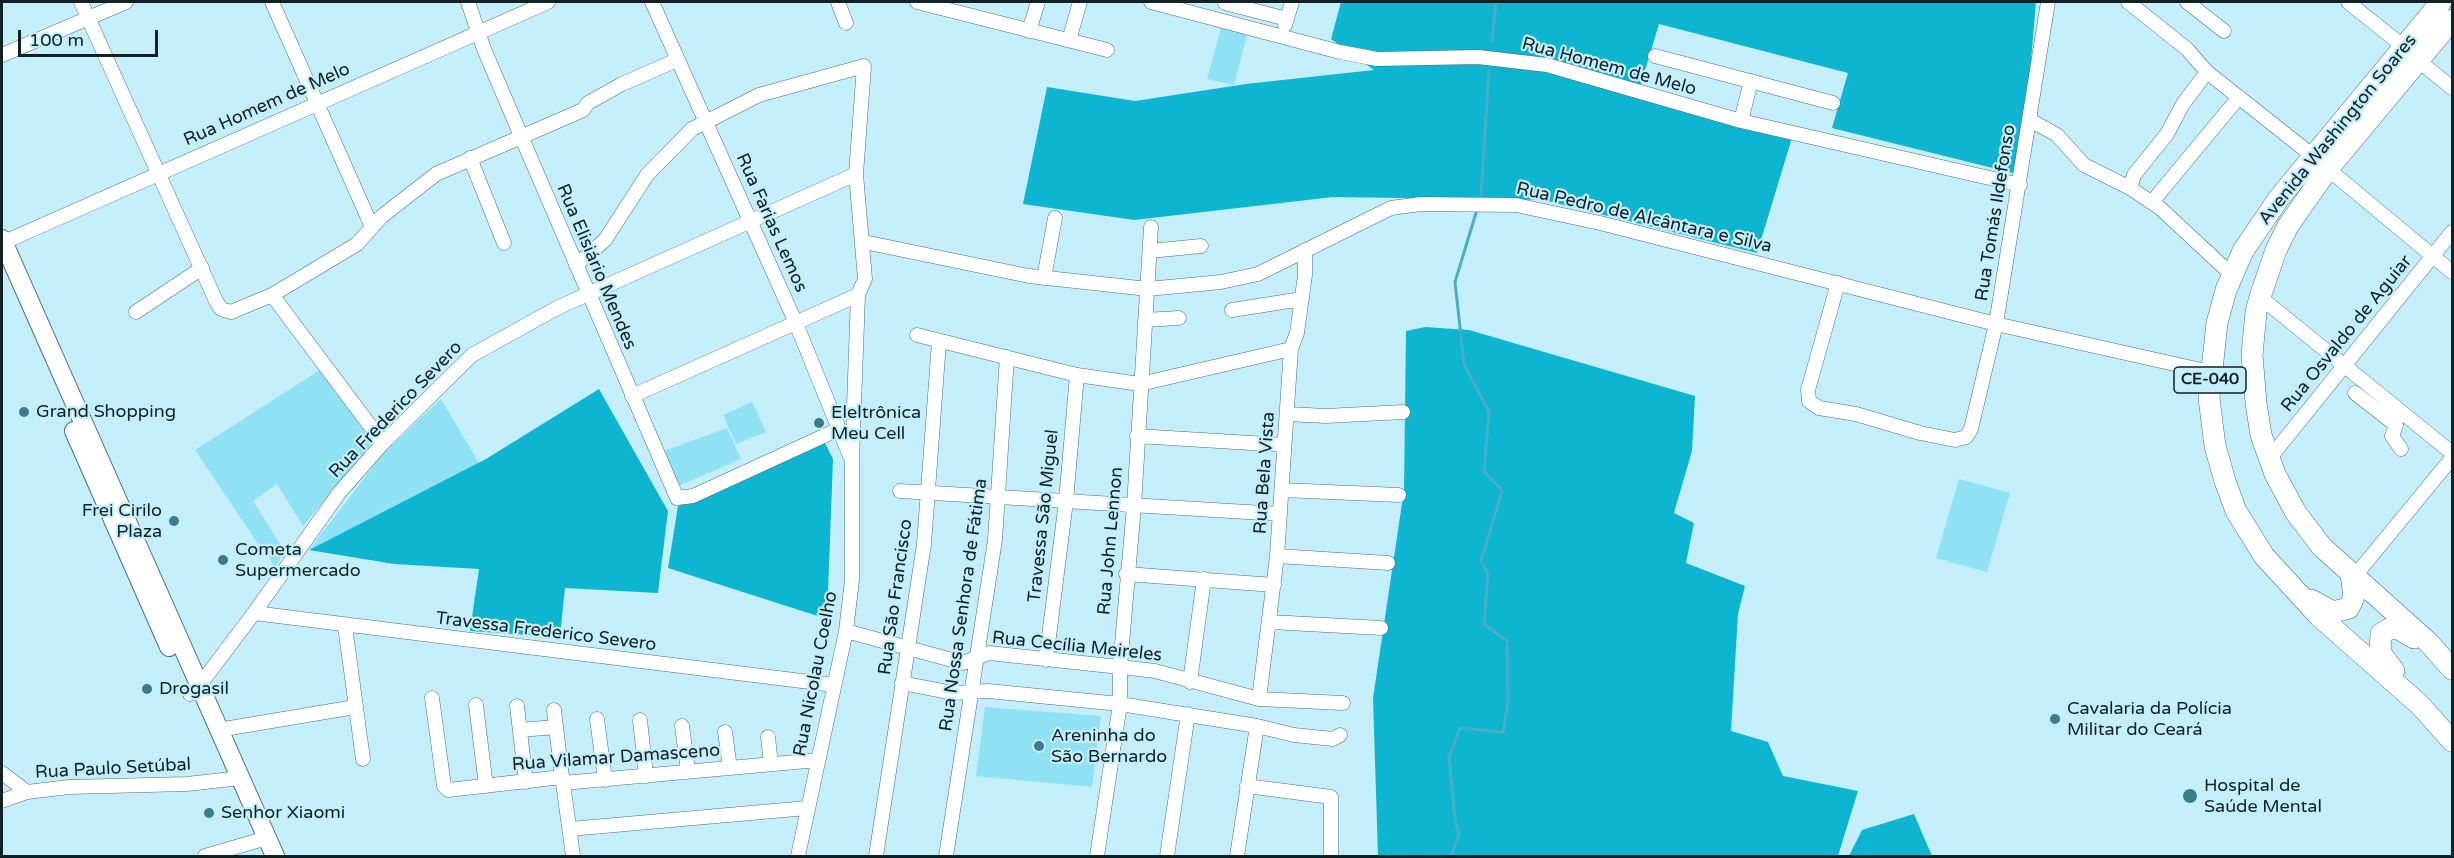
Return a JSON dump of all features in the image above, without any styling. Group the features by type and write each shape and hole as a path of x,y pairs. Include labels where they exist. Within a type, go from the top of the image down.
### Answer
{"highway":[{"name":"Avenida Washington Soares","path":"2441,2 2411,54 2321,163 2262,222 2243,251 2232,275 2217,323 2210,372 2213,436 2229,494 2247,531 2264,556 2319,616 2420,705 2452,741"},
{"name":"Avenida Washington Soares","path":"2411,54 2452,20"},
{"name":"Avenida Washington Soares","path":"2321,163 2276,250 2260,297 2253,338 2253,375 2261,435 2269,459 2296,513 2322,547 2429,643 2452,669"},
{"path":"2297,593 2333,612 2342,611 2353,602 2353,576"},
{"path":"2420,705 2411,689 2383,658 2378,644 2382,634 2394,628 2429,643"}],"main road":[{"path":"3,250 262,845 275,856"},
{"path":"194,690 218,730 234,779"}],"street":[{"path":"81,2 221,309 231,312 272,295 357,244 372,227 436,174 583,110 588,102 677,60"},
{"path":"2,55 126,2"},
{"path":"272,2 372,227"},
{"name":"Rua Elisiário Mendes","path":"458,2 484,49 677,498 693,496 839,429"},
{"name":"Rua Elisiário Mendes","path":"468,2 476,32"},
{"name":"Rua Homem de Melo","path":"3,250 159,173 548,2"},
{"name":"Rua Farias Lemos","path":"652,2 795,321 852,461"},
{"path":"838,2 846,23"},
{"path":"1029,31 1038,2"},
{"path":"1069,40 1080,2"},
{"name":"Rua Homem de Melo","path":"1151,2 1377,59 1478,57 1524,60 1741,121 2020,185"},
{"path":"1282,36 1292,2"},
{"name":"Rua Tomás Ildefonso","path":"1838,282 1808,390 1808,399 1813,406 1948,439 1966,437 1971,429 1996,324 2048,2"},
{"path":"2128,2 2187,49 2207,72 2452,272"},
{"path":"2187,2 2224,31"},
{"path":"2201,13 2211,2"},
{"path":"2348,2 2452,88"},
{"path":"926,3 1107,50"},
{"path":"1225,3 1287,19"},
{"path":"1655,56 1833,102"},
{"name":"Rua Nicolau Coelho","path":"705,121 759,95 864,66 856,174 864,242 865,279 858,295 852,461 852,580 846,631 798,856"},
{"path":"2130,188 2134,175 2166,134 2183,104 2207,72"},
{"path":"1741,121 1751,81"},
{"path":"2157,196 2239,97"},
{"path":"2030,120 2057,135 2084,165 2130,188 2160,208 2232,275"},
{"path":"576,266 605,240 647,175 692,129 705,121"},
{"path":"470,158 504,243"},
{"name":"Rua Frederico Severo","path":"194,690 254,613 339,493 383,444 472,355 588,294 856,174"},
{"name":"Rua Pedro de Alcântara e Silva","path":"864,242 1044,278 1148,289 1245,279 1391,207 1421,204 1499,203 1538,208 1838,282 1996,324 2210,372"},
{"path":"1044,278 1055,218"},
{"name":"Rua John Lennon","path":"1097,856 1120,704 1126,574 1134,506 1151,227"},
{"name":"Rua Osvaldo de Aguiar","path":"2269,459 2452,232"},
{"path":"1150,251 1201,246"},
{"name":"Rua Bela Vista","path":"1259,699 1277,556 1291,350 1297,333 1307,265 1305,250"},
{"path":"136,312 202,268"},
{"path":"272,295 383,444"},
{"path":"632,396 795,321 858,295"},
{"path":"2260,297 2452,455 2353,576"},
{"path":"1232,310 1302,299"},
{"path":"1145,320 1179,318"},
{"path":"917,335 1077,375 1140,384 1291,350"},
{"name":"Rua São Francisco","path":"876,856 908,649 928,494 939,342"},
{"name":"Rua Nossa Senhora de Fátima","path":"946,856 998,497 1007,357"},
{"name":"Travessa São Miguel","path":"1046,660 1066,501 1077,375"},
{"path":"2355,393 2396,425"},
{"path":"1287,414 1326,416 1403,412"},
{"path":"2401,449 2392,436 2396,425 2405,414"},
{"path":"1137,436 1284,445"},
{"path":"1282,490 1399,495"},
{"path":"900,491 1280,514"},
{"path":"1277,556 1388,562"},
{"path":"1126,574 1274,585"},
{"path":"1190,682 1204,579"},
{"name":"Travessa Frederico Severo","path":"254,613 834,685"},
{"path":"1270,622 1381,628"},
{"path":"345,626 363,759"},
{"name":"Rua Cecília Meireles","path":"846,631 963,663 989,653 1155,671 1259,699 1343,703"},
{"path":"902,683 971,694 988,691 1120,704 1257,726 1294,735 1333,739 1340,735"},
{"name":"Rua Vilamar Damasceno","path":"432,698 446,790 526,782 605,780 818,760"},
{"path":"476,705 486,786"},
{"path":"218,730 355,706"},
{"path":"518,706 526,782"},
{"path":"554,710 573,856"},
{"path":"1167,856 1188,714"},
{"path":"597,719 605,780"},
{"path":"640,720 646,776"},
{"path":"682,726 688,771"},
{"path":"1237,856 1257,726"},
{"path":"520,730 556,727"},
{"path":"725,732 730,768"},
{"path":"768,736 771,764"},
{"path":"2,773 27,792"},
{"name":"Rua Paulo Setúbal","path":"2,801 27,792 69,787 187,784 234,779"},
{"path":"1247,786 1331,797 1331,856"},
{"path":"570,829 807,808"},
{"path":"205,856 262,845"},
{"path":"792,856 798,856"}],"shaded area":[{"path":"1341,2 2036,2 2026,120 2017,174 1832,128 1848,73 1659,24 1637,97 1792,138 1757,253 1544,200 1333,197 1134,220 1023,204 1047,87 1135,101 1246,84 1374,70 1331,39"},
{"path":"1221,28 1247,35 1234,85 1207,79"},
{"path":"1425,327 1469,330 1695,396 1692,451 1674,513 1694,523 1686,563 1745,586 1738,614 1731,731 1768,742 1783,776 1858,791 1838,856 1378,856 1373,698 1404,490 1406,331"},
{"path":"320,370 373,442 303,526 277,484 253,501 285,552 274,568 268,553 265,554 195,450"},
{"path":"599,389 668,511 658,593 565,588 560,637 470,631 479,569 394,564 309,550 486,459"},
{"path":"441,399 479,463 309,550 383,454"},
{"path":"752,402 766,432 736,444 723,415"},
{"path":"727,428 741,459 676,487 664,451"},
{"path":"824,441 833,459 827,619 668,568 678,506"},
{"path":"1959,479 2010,493 1987,572 1936,558"},
{"name":"Areninha do São Bernardo","path":"985,707 1101,716 1092,787 976,776"},
{"path":"1914,814 1932,856 1849,856 1862,830"}],"waterway":[{"path":"1492,41 1496,2"},
{"path":"1481,195 1489,71"},
{"path":"1451,856 1459,835 1455,819 1449,757 1460,728 1503,732 1508,701 1507,641 1484,624 1488,574 1481,561 1502,491 1484,471 1489,412 1464,364 1455,282 1476,213"}],"place":[{"name":"Grand Shopping","path":"24,412"},
{"name":"Eleltrônica Meu Cell","path":"819,423"},
{"name":"Frei Cirilo Plaza","path":"174,521"},
{"name":"Cometa Supermercado","path":"223,560"},
{"name":"Drogasil","path":"147,689"},
{"name":"Cavalaria da Polícia Militar do Ceará","path":"2055,719"},
{"name":"Areninha do São Bernardo","path":"1039,746"},
{"name":"Hospital de Saúde Mental","path":"2190,796"},
{"name":"Senhor Xiaomi","path":"209,813"}]}
